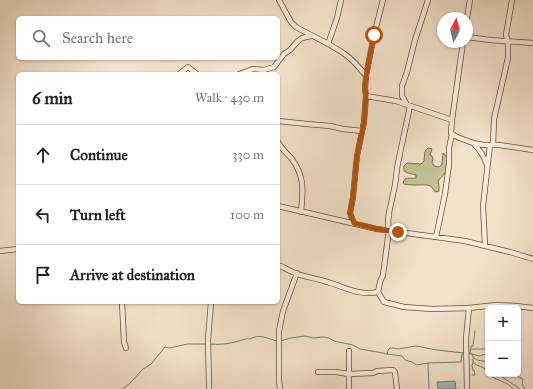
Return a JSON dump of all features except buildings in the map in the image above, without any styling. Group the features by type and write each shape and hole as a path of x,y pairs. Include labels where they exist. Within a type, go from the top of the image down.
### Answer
{"street":[{"path":"279,0 290,22 296,27 350,58 366,76"},
{"path":"328,44 337,18 341,0"},
{"path":"354,223 350,213 357,156 364,122 366,76 383,0"},
{"path":"428,0 402,86 402,96 408,105 405,132 387,223 389,230 383,275 378,292 384,302 404,307 433,309 469,308 496,305 533,308"},
{"path":"468,12 470,0"},
{"path":"485,245 483,206 494,119 508,58 508,42 506,35 512,0"},
{"path":"280,59 302,38 311,36"},
{"path":"473,37 508,42 533,43"},
{"path":"436,237 445,194 449,164 449,148 452,134 452,120 462,48"},
{"path":"246,72 274,67 279,60"},
{"path":"182,72 188,67 194,72"},
{"path":"366,96 408,105 452,120"},
{"path":"280,120 362,131"},
{"path":"452,134 457,137 484,145 498,145 533,150"},
{"path":"473,142 479,149 488,168"},
{"path":"280,146 298,167 303,192 301,212"},
{"path":"280,207 377,229 485,245 533,259"},
{"path":"344,222 347,215 350,213"},
{"path":"0,251 16,249"},
{"path":"280,266 296,273 344,288 369,293 378,292"},
{"path":"280,389 279,332 283,311 296,273"},
{"path":"122,304 124,342 126,348"},
{"path":"210,389 208,385 208,344 211,304"},
{"path":"467,389 466,338 469,308"},
{"path":"349,351 349,389"},
{"path":"318,372 349,374 393,370 395,372 397,389"}],"shaded area":[{"path":"428,148 432,149 430,155 432,156 434,166 439,167 442,164 443,153 447,160 446,171 438,181 439,191 435,192 432,187 428,185 407,185 403,182 406,178 416,178 416,175 404,171 404,166 407,163 421,164 424,161 425,151"}],"water":[{"path":"455,381 456,389 438,389 437,382"}],"waterway":[{"path":"470,354 471,346 473,346 475,331"},
{"path":"209,344 229,343 250,339 257,336 277,341"},
{"path":"280,341 305,336 314,338 323,337 353,345 360,349 387,354 390,348 398,349 416,346 464,353"},
{"path":"123,389 143,369 151,364 165,347 170,348 187,344 206,344"},
{"path":"471,349 485,349 486,351 486,354 479,356 472,354"},
{"path":"469,353 472,354 476,360 485,362"},
{"path":"387,354 402,356 405,360 416,365 461,362 462,354"},
{"path":"473,358 473,362 475,364 485,369"},
{"path":"472,375 475,375 472,366 473,362"},
{"path":"428,363 429,389"},
{"path":"494,377 508,384 513,389"},
{"path":"502,377 520,389"},
{"path":"519,377 523,379 522,384 525,389"}],"route":[{"path":"374,35 366,76 364,122 357,156 350,213 354,223 377,229 398,232"}]}
